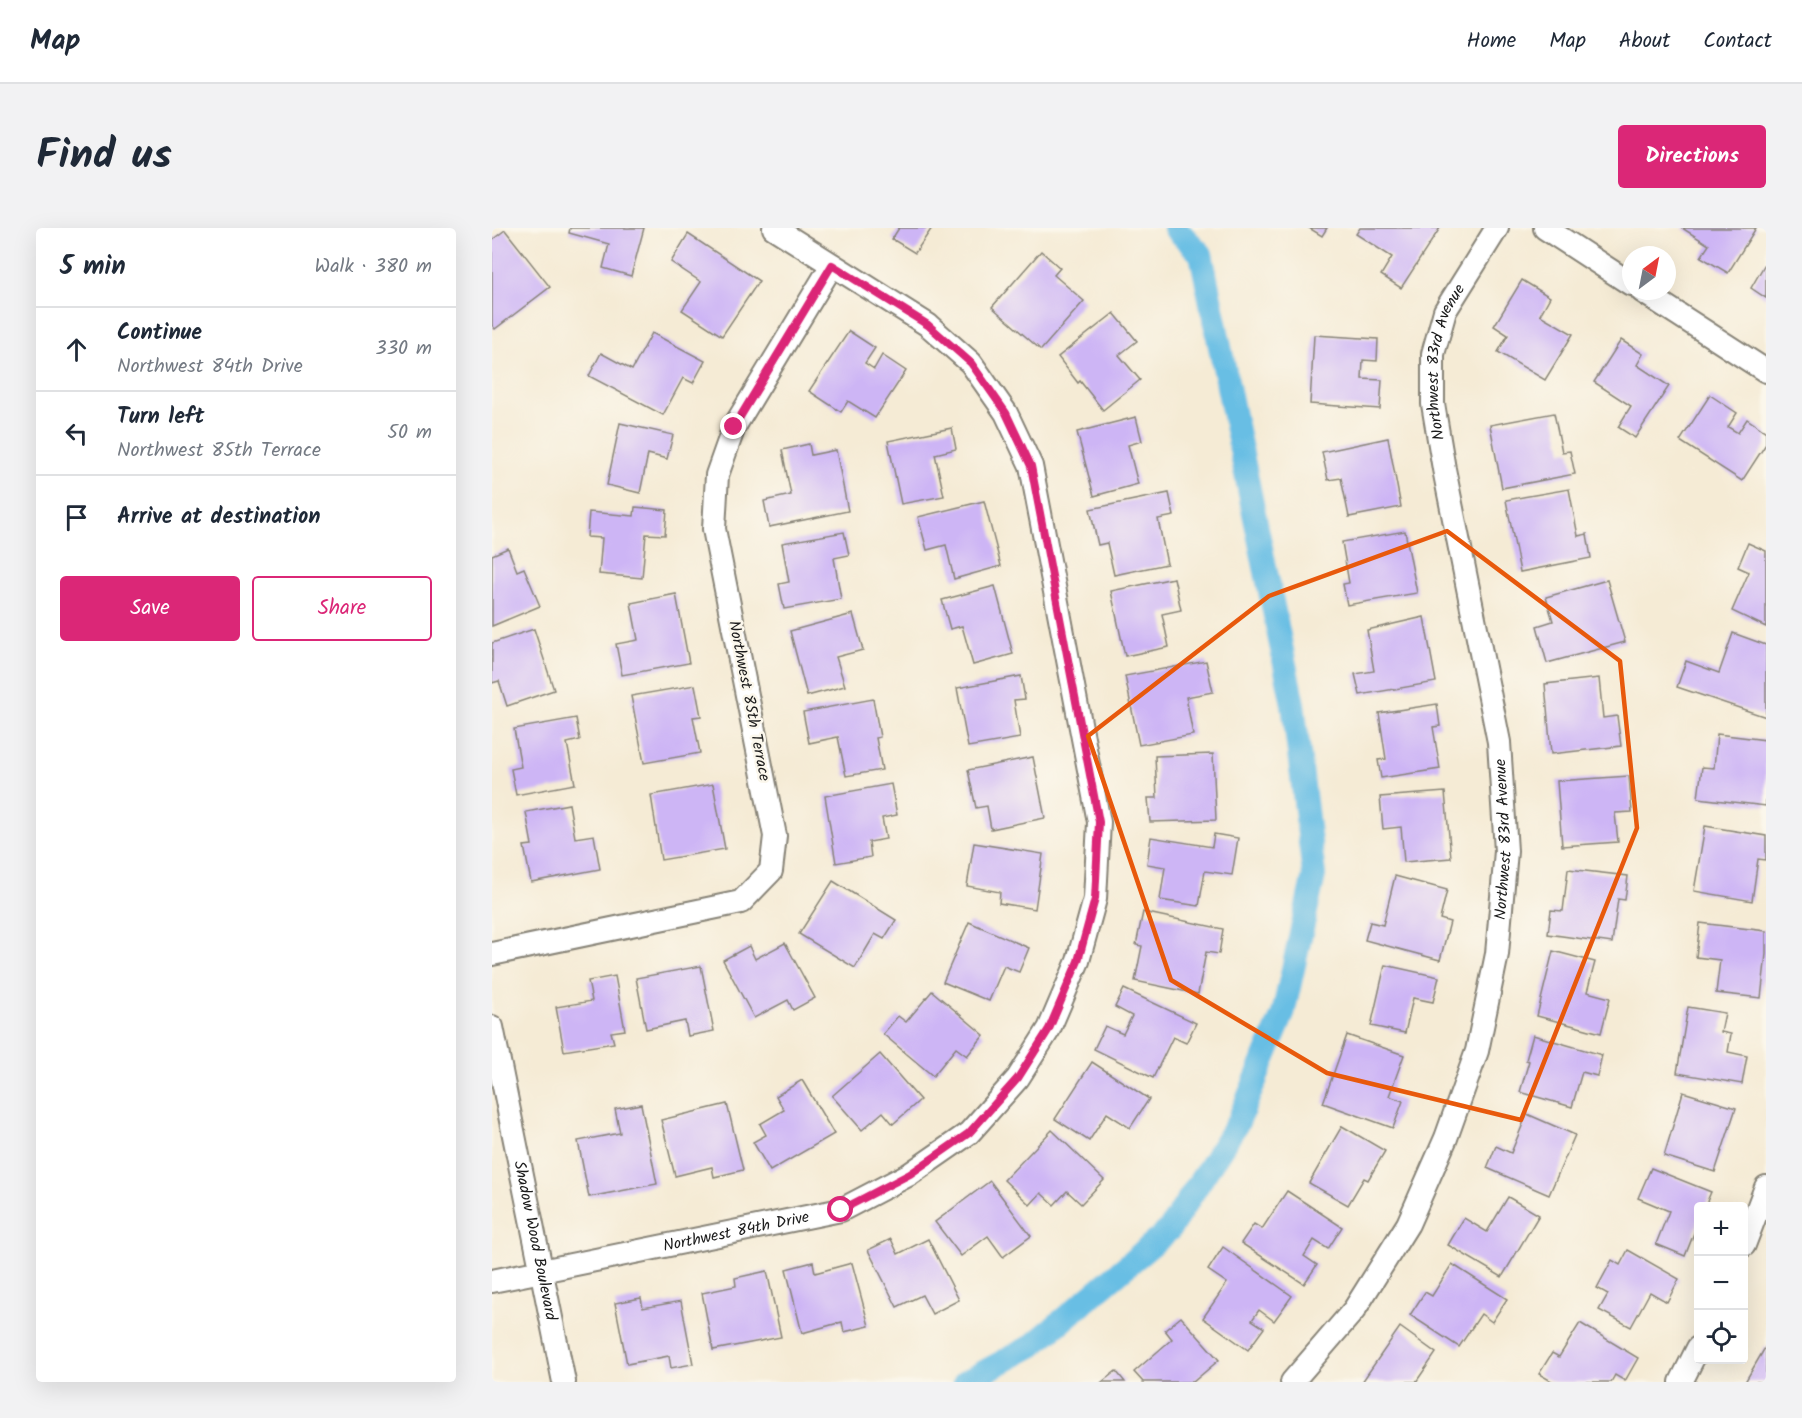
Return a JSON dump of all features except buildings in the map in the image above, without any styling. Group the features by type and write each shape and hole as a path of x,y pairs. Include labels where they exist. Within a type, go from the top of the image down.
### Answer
{"street":[{"name":"Northwest 84th Drive","path":"492,1281 841,1210 910,1174 969,1133 1018,1078 1049,1029 1078,961 1095,899 1099,822 1031,466 1006,413 971,363 928,325 774,228"},
{"name":"Northwest 83rd Avenue","path":"1292,1382 1354,1310 1408,1224 1446,1138 1476,1051 1497,954 1506,851 1499,742 1446,480 1433,404 1433,354 1445,311 1497,228"},
{"path":"1545,228 1622,278"},
{"name":"Northwest 85th Terrace","path":"492,954 741,902 771,871 775,836 714,529 717,475 734,427 832,265"},
{"path":"1656,300 1766,371"},
{"name":"Shadow Wood Boulevard","path":"492,1027 564,1382"},
{"path":"1748,1232 1766,1187"},
{"path":"1681,1382 1694,1356"}],"highlighted area":[{"path":"1447,531 1620,661 1637,828 1521,1120 1327,1073 1171,980 1088,736 1269,596"}],"waterway":[{"path":"965,1382 1032,1346 1169,1230 1238,1122 1283,1014 1314,875 1293,704 1201,254 1175,228"}],"route":[{"path":"734,427 832,265 928,325 971,363 1006,413 1031,466 1099,822 1095,899 1078,961 1049,1029 1018,1078 969,1133 910,1174 841,1210"}]}
